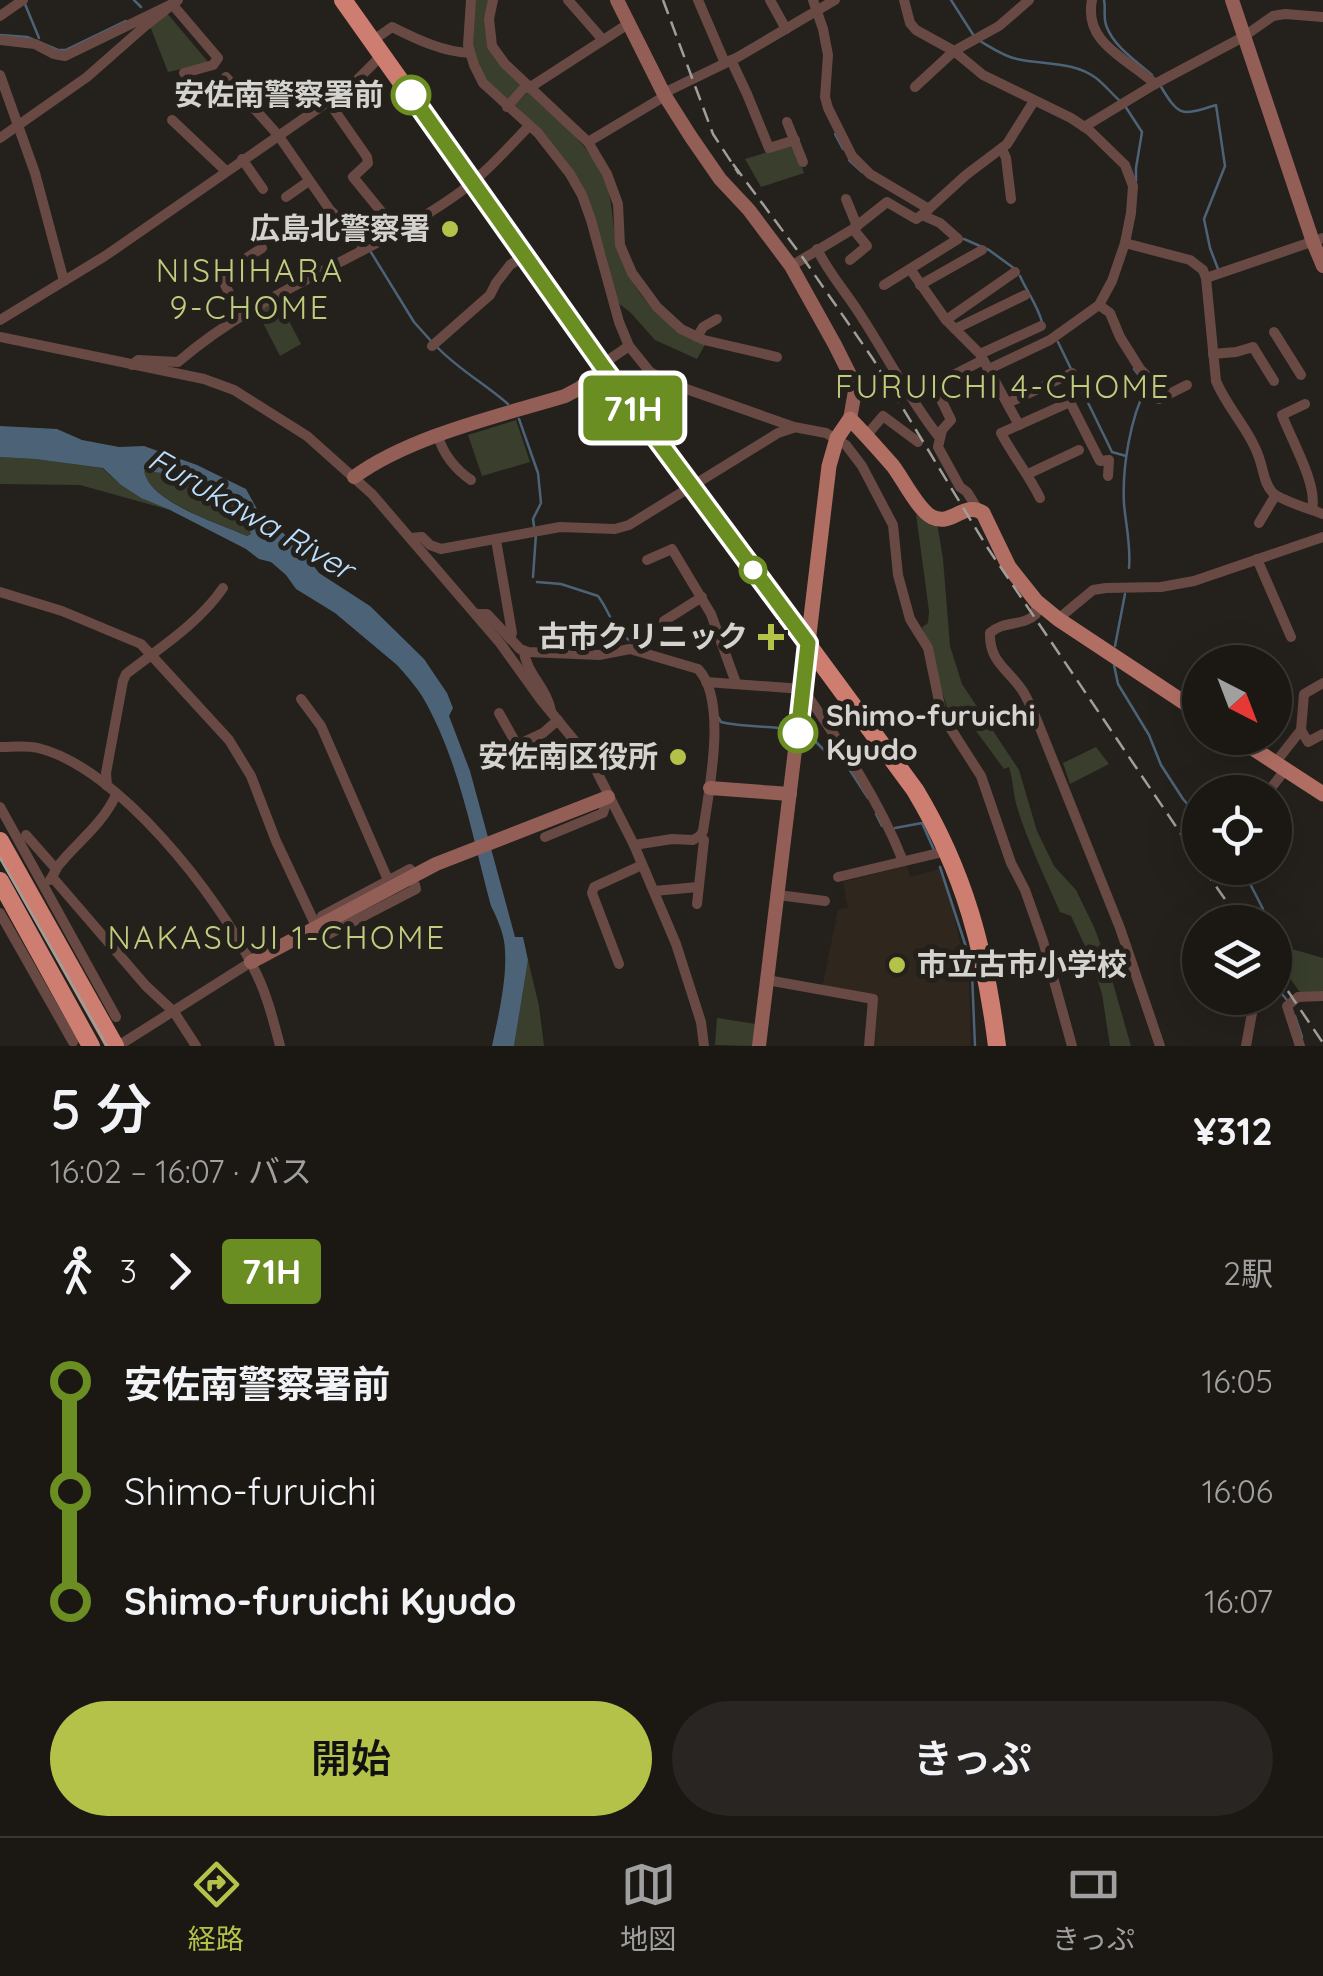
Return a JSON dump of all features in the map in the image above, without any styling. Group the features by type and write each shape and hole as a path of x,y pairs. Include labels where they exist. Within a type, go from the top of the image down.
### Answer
{"highway":[{"path":"343,0 604,368 915,790 948,852 975,925 997,1046"},
{"path":"13,836 72,972 116,1046"},
{"path":"0,880 56,984 82,1044"}],"main road":[{"path":"808,643 830,466 838,438 850,418 933,518 943,520 977,508 989,522 1009,568 1036,601 1182,701"},
{"path":"1263,755 1323,794"}],"street":[{"path":"0,16 23,0"},
{"path":"470,0 468,46 483,83 529,126 570,174 591,220 619,322 629,346 650,372 794,427 826,432 846,444 862,466 891,521 898,575 910,619 928,648 940,706 981,776 1011,862 1026,890 1072,1046"},
{"path":"493,0 489,19 492,46 505,64 588,142 607,174 618,204 620,245 632,273 657,307 697,336 776,358"},
{"path":"568,0 603,40"},
{"path":"617,0 665,96 706,160 791,266 854,381 850,418"},
{"path":"698,0 748,94 769,148 795,140"},
{"path":"770,0 786,29"},
{"path":"588,142 670,90 786,29 815,6 835,0"},
{"path":"904,0 916,30 954,51 983,76 1084,127 1125,165 1133,186 1125,243 1112,282 1099,305 1050,340 984,361"},
{"path":"915,87 954,51 999,26 1029,0"},
{"path":"1092,0 1090,21 1094,30 1128,65 1155,84"},
{"path":"1232,0 1318,240 1323,266"},
{"path":"0,40 35,44 65,56 175,2"},
{"path":"175,2 216,62 184,73"},
{"path":"0,138 87,78 175,2"},
{"path":"815,6 828,55 825,96 852,156 870,174 958,239 884,285"},
{"path":"1084,127 1272,16 1320,12"},
{"path":"507,107 524,88 628,24"},
{"path":"0,320 105,256 352,84 392,27 458,53 470,53"},
{"path":"0,76 35,173 64,281"},
{"path":"226,78 280,133 330,210 367,247"},
{"path":"328,101 367,157 368,163 352,177 397,231"},
{"path":"791,266 855,228 886,202 916,219 966,174 1002,149 1034,101"},
{"path":"172,120 226,171"},
{"path":"787,122 803,162"},
{"path":"132,365 138,360 178,362 206,337 241,316 426,214 473,182 529,126"},
{"path":"1002,149 1011,200"},
{"path":"242,159 263,189"},
{"path":"286,198 309,181"},
{"path":"846,199 855,228 867,246 850,260"},
{"path":"1206,278 1318,240"},
{"path":"1125,243 1190,260 1203,270 1216,381 1222,395 1247,432 1266,484 1276,496 1318,512"},
{"path":"241,316 220,275 262,248"},
{"path":"818,249 827,270 858,310 939,437"},
{"path":"920,284 982,250"},
{"path":"434,344 490,295 510,265 524,256"},
{"path":"910,269 950,325 984,361 1020,425"},
{"path":"950,325 1016,272"},
{"path":"950,325 1025,296"},
{"path":"1099,305 1110,312 1120,336 1159,398 1186,385"},
{"path":"697,336 708,322 717,319"},
{"path":"977,508 938,447 939,437 951,420 934,384 984,361 1041,326"},
{"path":"1274,332 1302,375"},
{"path":"0,337 204,380 234,390 307,436 354,477 412,538 500,643 596,770 634,845 676,944 701,1022 704,1046"},
{"path":"354,477 438,436 566,396 629,346"},
{"path":"1214,354 1253,346 1274,381"},
{"path":"1266,368 1288,356"},
{"path":"1008,403 1072,373"},
{"path":"1040,498 1001,433 1070,402 1100,461 1108,460 1108,476"},
{"path":"1305,404 1282,415 1318,512"},
{"path":"866,436 882,416 918,442"},
{"path":"412,538 422,537 440,549 572,526 615,529 629,525 794,427"},
{"path":"438,436 459,472 471,480"},
{"path":"1028,474 1079,450"},
{"path":"1259,523 1276,496"},
{"path":"1058,619 1093,590 1161,587 1194,581 1323,538"},
{"path":"496,540 510,639"},
{"path":"647,560 672,549 719,631 736,683"},
{"path":"1258,560 1291,637"},
{"path":"43,885 111,806 112,791 106,773 126,674 196,620 223,588"},
{"path":"0,592 62,611 141,644 230,740 251,776 316,926 329,934 416,889 410,868 322,916 316,926"},
{"path":"664,620 702,597"},
{"path":"774,598 790,609 813,603"},
{"path":"1036,601 1036,614 1028,622 998,626 990,633 990,648 1023,691 1034,713 1120,928 1160,1046"},
{"path":"476,614 487,614 524,650 598,656 630,648 698,668 709,682 715,724 710,788 700,836"},
{"path":"759,1046 808,643"},
{"path":"524,650 527,665 548,698 554,716"},
{"path":"709,682 804,684 813,675 834,678"},
{"path":"1276,775 1301,730 1304,694 1323,683"},
{"path":"804,684 869,787 903,861"},
{"path":"301,699 322,726 388,880"},
{"path":"499,712 517,745 542,733 554,716"},
{"path":"1301,730 1308,742 1323,734"},
{"path":"0,748 33,746 51,752 144,817 198,879 250,962 280,1046"},
{"path":"710,788 790,794"},
{"path":"116,1046 250,962 436,864 608,798"},
{"path":"546,838 603,812 608,798"},
{"path":"0,807 116,1017"},
{"path":"0,829 55,873 146,986 174,1012 196,1046"},
{"path":"634,845 700,836"},
{"path":"697,904 704,840 700,836"},
{"path":"838,877 948,852"},
{"path":"619,964 592,893 594,888 642,865"},
{"path":"654,891 698,887"},
{"path":"778,894 825,902"},
{"path":"0,913 4,933 82,1044"},
{"path":"72,972 79,951"},
{"path":"35,978 56,984"},
{"path":"767,980 873,999 869,1046"},
{"path":"1300,1046 1287,1006 1298,997 1323,996"},
{"path":"1246,1046 1252,1015"}],"shaded area":[{"name":"市立古市小学校","path":"907,866 910,877 939,869 950,899 969,980 971,1046 871,1046 875,998 822,989 838,909 848,908 843,882"}],"green space":[{"path":"474,0 489,0 486,29 490,48 522,85 507,101 485,77 474,56"},
{"path":"166,12 209,63 168,72 150,26"},
{"path":"529,91 595,161 609,191 616,240 627,273 658,314 678,330 706,343 697,359 655,340 617,302 585,193 547,137 515,105"},
{"path":"794,144 804,173 761,187 745,159"},
{"path":"278,300 301,344 280,356 257,311"},
{"path":"516,420 530,462 482,476 468,435"},
{"path":"0,457 102,468 141,498 170,510 80,485 0,484"},
{"path":"143,471 168,473 205,487 238,512 251,534 247,536 172,502 159,493"},
{"path":"916,514 937,523 950,646 962,684 1019,770 1037,831 1054,866 1076,890 1094,927 1131,1046 1110,1046 1102,994 1090,957 1071,916 1060,912 1037,860 1017,807 1009,767 1004,769 965,716 955,728 922,627 928,623 929,611"},
{"path":"1096,747 1109,764 1070,784 1063,763"},
{"path":"1292,949 1323,958 1323,992 1301,994 1292,981"},
{"path":"528,960 539,1006 544,1046 514,1046"},
{"path":"717,1018 756,1024 753,1046 715,1045"}],"water":[{"name":"Furukawa River","path":"0,426 57,429 82,440 119,447 144,446 197,465 246,489 258,511 299,547 319,573 370,606 424,659 453,708 449,716 470,771 515,937 523,937 528,960 514,1046 492,1046 503,986 505,945 463,798 435,720 404,673 335,613 296,589 271,562 141,498 103,468 0,457","holes":["144,471 191,481 221,498 234,508 251,534 247,536 204,518 158,493"]}],"waterway":[{"path":"134,0 141,7"},
{"path":"951,0 974,36"},
{"path":"1104,0 1109,33 1152,75"},
{"path":"25,4 39,38"},
{"path":"0,35 27,37 66,50 126,21"},
{"path":"980,41 1012,58 1068,66 1087,73 1120,101"},
{"path":"1160,85 1172,104 1183,112 1216,105 1225,166 1204,219 1218,269"},
{"path":"1125,106 1142,132 1136,181"},
{"path":"835,134 843,149"},
{"path":"849,160 862,172"},
{"path":"964,239 989,250 1015,269"},
{"path":"369,249 414,322 431,341"},
{"path":"1020,276 1042,322"},
{"path":"1058,342 1072,371"},
{"path":"437,347 508,404"},
{"path":"1129,568 1124,475 1132,428 1147,386 1134,369"},
{"path":"1076,378 1112,452 1126,456"},
{"path":"519,419 538,473 541,503 534,526"},
{"path":"533,577 536,534"},
{"path":"537,582 561,584 598,596 618,630 642,647"},
{"path":"1115,646 1125,594"},
{"path":"1114,665 1118,684 1182,797"},
{"path":"718,717 729,724 791,729"},
{"path":"805,731 825,751 842,758 868,798"},
{"path":"876,814 882,826"},
{"path":"895,828 922,823 934,850"},
{"path":"940,867 972,973 975,1046"},
{"path":"1251,885 1261,905"},
{"path":"1295,1016 1302,1037"}],"tram line":[{"path":"0,858 107,1046"}],"railway":[{"path":"663,0 713,134 739,174"},
{"path":"733,164 873,359 987,547 1182,835"},
{"path":"1215,885 1229,905"},
{"path":"1292,997 1323,1043"}],"bus line":[{"name":"71H","path":"411,95 604,368 808,643 798,733"}],"place":[{"name":"安佐南警察署前","path":"411,95"},
{"name":"広島北警察署","path":"450,229"},
{"name":"古市クリニック","path":"771,637"},
{"name":"Shimo-furuichi Kyudo","path":"798,733"},
{"name":"安佐南区役所","path":"678,757"},
{"name":"市立古市小学校","path":"897,965"}],"district":[{"name":"NISHIHARA 9-CHOME","path":"250,290"},
{"name":"FURUICHI 4-CHOME","path":"1003,387"},
{"name":"NAKASUJI 1-CHOME","path":"277,938"}]}
